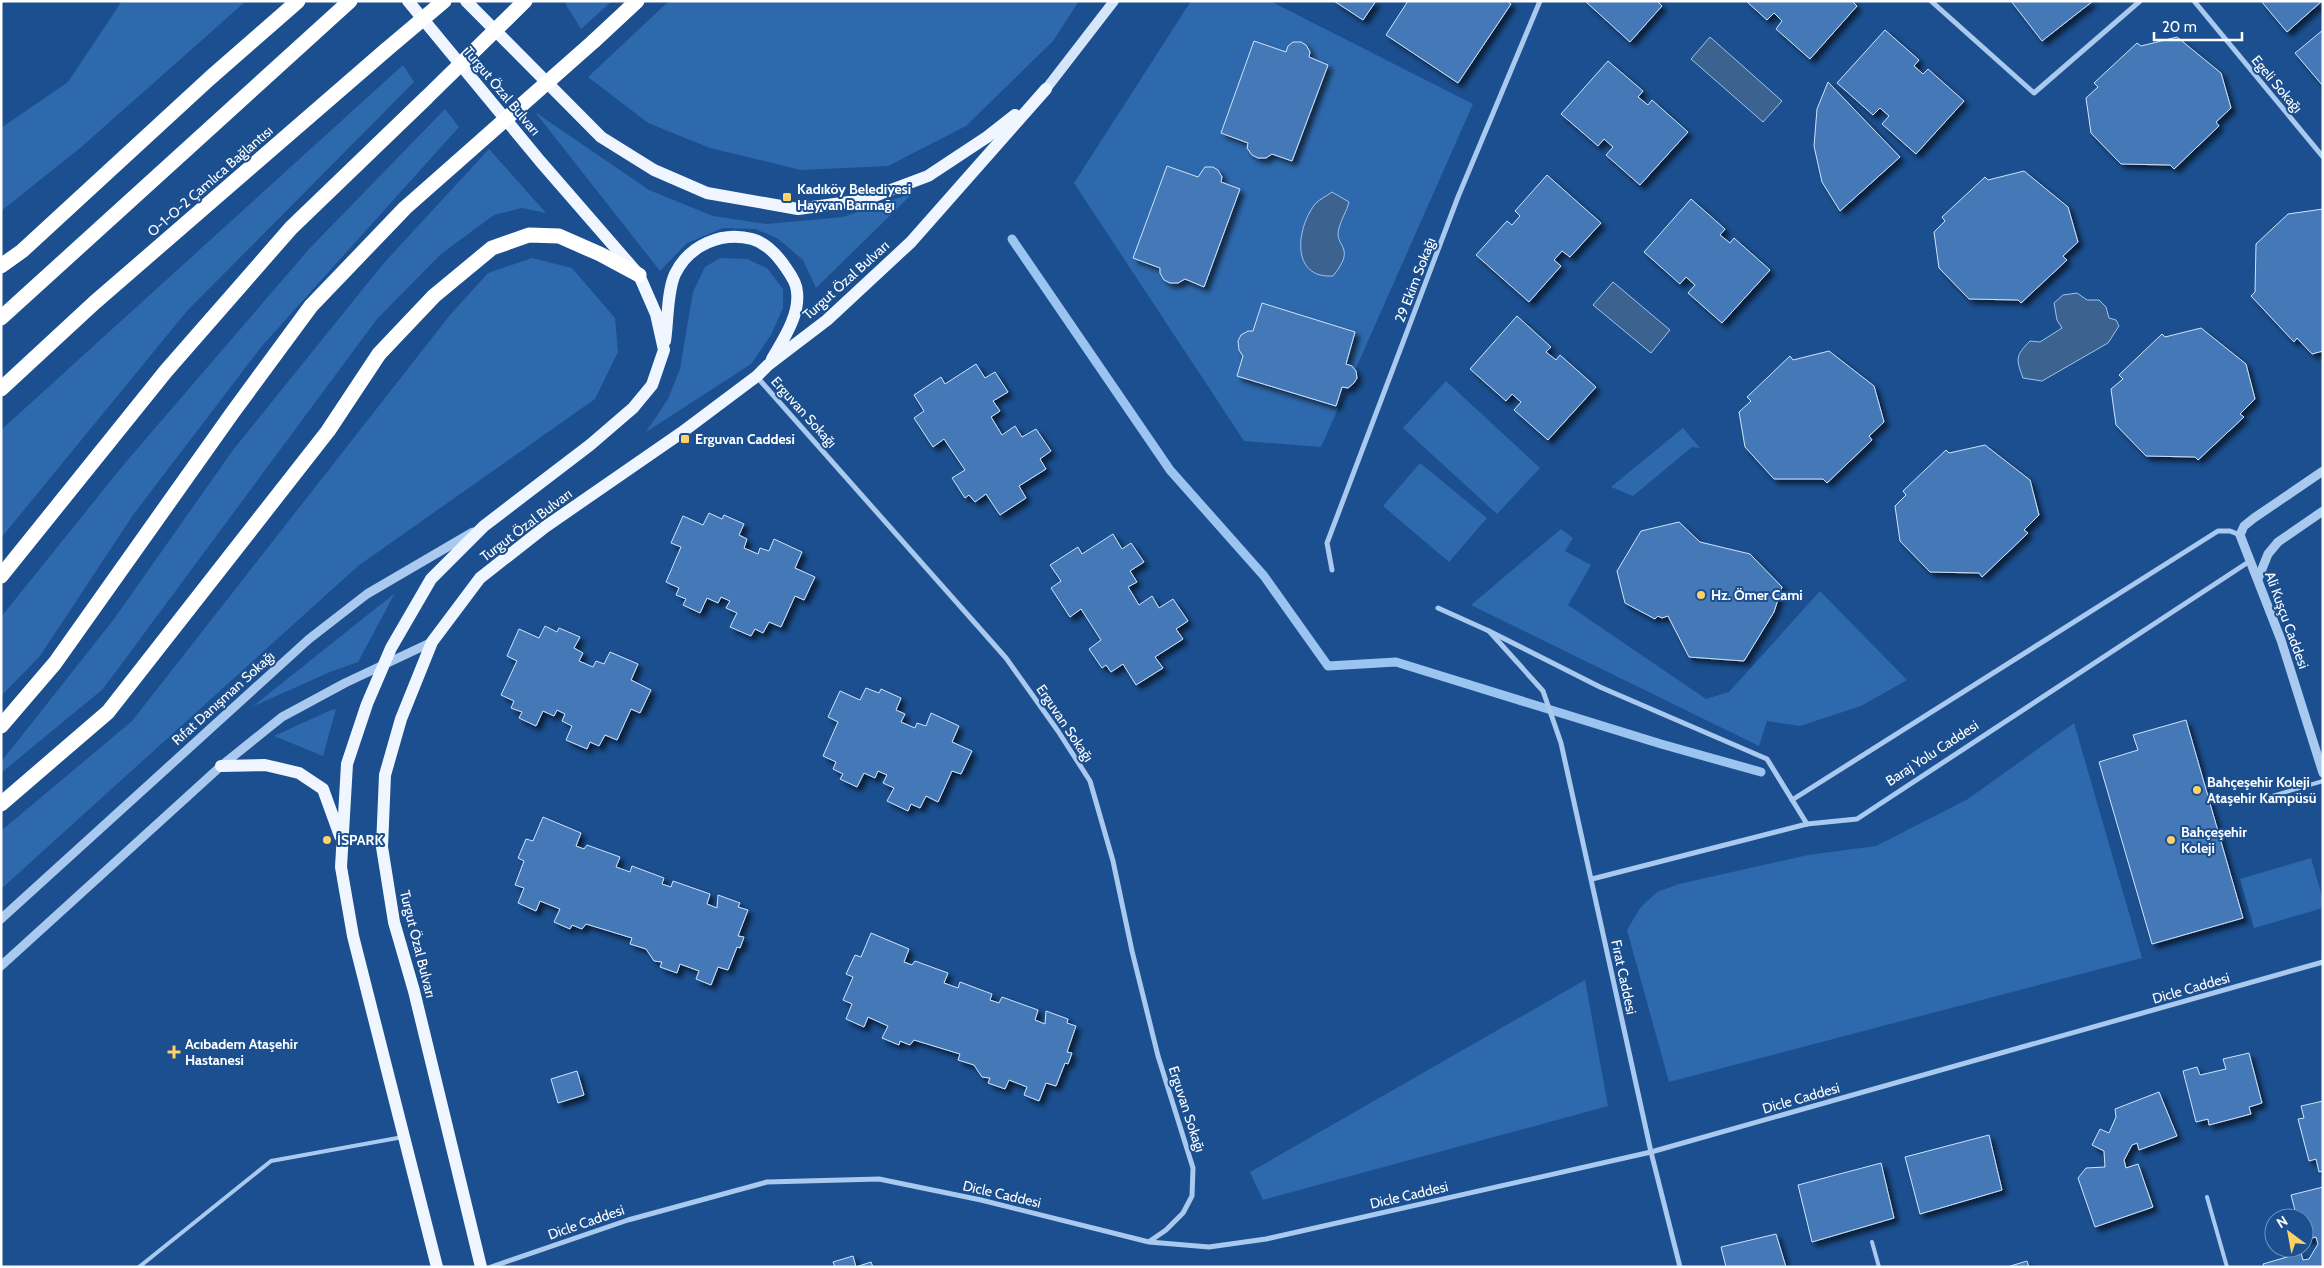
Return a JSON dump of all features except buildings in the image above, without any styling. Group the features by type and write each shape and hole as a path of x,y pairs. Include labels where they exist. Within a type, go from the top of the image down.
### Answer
{"highway":[{"path":"1,266 22,251 196,91 298,1"},
{"name":"O-1-O-2 Çamlıca Bağlantısı","path":"1,390 101,297 444,1"},
{"path":"1,576 166,371 291,228 525,1"},
{"path":"1,726 55,663 232,412 311,306 406,208 637,1"},
{"path":"1,318 349,3"},
{"path":"1,804 108,712 328,431 379,354 434,296 492,248 529,235 559,236 600,254 639,276"}],"main road":[{"name":"Turgut Özal Bulvarı","path":"408,1 540,161 639,276 656,314 664,350 652,385 632,408 590,445 484,526 431,579 390,648 367,704 347,764 341,867 353,936 437,1267"},
{"path":"466,1 601,137 646,165 707,193 798,209 864,200 928,176 987,137 1046,89"},
{"name":"Turgut Özal Bulvarı","path":"481,1267 414,991 394,922 382,847 386,776 401,719 432,642 480,578 545,527 681,433 757,376 768,365 827,320 911,242 1046,89 1114,1"},
{"path":"664,350 675,275 685,258 710,241 734,236 754,239 770,248 792,276 798,292 792,326 768,365"},
{"path":"221,766 264,765 299,773 323,789 342,841"}],"street":[{"name":"29 Ekim Sokağı","path":"1332,570 1327,542 1458,197 1540,1"},
{"path":"1931,1 2034,93 2140,1"},
{"name":"Egeli Sokağı","path":"2194,1 2323,157"},
{"name":"Erguvan Sokağı","path":"757,376 1006,658 1058,731 1090,781 1113,861 1132,951 1158,1056 1194,1168 1192,1196 1183,1213 1166,1230 1150,1242"},
{"path":"1792,800 2218,531 2230,531 2240,535 2244,526 2254,518 2323,471"},
{"path":"2258,579 2268,554 2278,542 2323,511"},
{"name":"Rıfat Danışman Sokağı","path":"1,918 309,639 367,594 484,526"},
{"name":"Ali Kuşçu Caddesi","path":"2240,535 2280,640 2323,773"},
{"name":"Baraj Yolu Caddesi","path":"1592,879 1807,824 1857,819 2250,561"},
{"path":"1438,608 1490,631 1600,687 1767,759 1807,824"},
{"name":"Fırat Caddesi","path":"1490,631 1544,693 1556,731 1592,879 1652,1152 1680,1267"},
{"path":"1,966 221,766 282,718 383,665 432,642"},
{"name":"Dicle Caddesi","path":"491,1267 628,1220 767,1182 879,1179 981,1200 1150,1242 1209,1247 1266,1238 1652,1152 2323,962"}],"lane":[{"path":"2269,796 2323,781"},
{"path":"139,1267 271,1161 404,1136"},
{"path":"2207,1197 2226,1267"},
{"path":"1872,1242 1879,1267"}],"shaded area":[{"path":"122,1 246,1 79,149 1,211 1,128 68,82"},
{"path":"567,1 612,1 581,29 565,3"},
{"path":"669,1 1079,1 1053,41 966,126 888,166 801,170 710,148 648,123 588,77"},
{"path":"1191,1 1270,1 1473,104 1321,447 1244,441 1074,183"},
{"path":"1710,37 1782,101 1763,122 1691,59"},
{"path":"403,65 414,82 187,311 1,538 1,430"},
{"path":"445,109 459,127 262,346 133,515 40,656 1,696 1,617 125,463 310,248"},
{"path":"535,112 649,190 713,216 766,224 843,217 913,193 816,288 803,260 777,238 755,229 723,228 687,243 660,271"},
{"path":"489,149 546,213 522,208 494,215 441,254 377,319 103,689 1,773 1,762 114,619 233,450 383,264"},
{"path":"1332,192 1349,202 1338,235 1343,248 1344,258 1333,276 1319,275 1309,269 1303,261 1301,237 1309,213 1316,203"},
{"path":"532,258 572,268 615,318 618,352 595,399 358,566 1,889 1,831 132,721 450,315 488,273"},
{"path":"720,258 747,259 767,268 783,289 783,308 771,335 751,364 646,432 668,399 680,369 693,292 705,267"},
{"path":"1613,282 1670,330 1651,353 1593,305"},
{"path":"2077,293 2087,300 2099,300 2106,307 2109,318 2116,320 2119,326 2108,343 2042,381 2023,378 2018,362 2019,354 2030,341 2040,342 2062,328 2057,320 2054,303 2063,295"},
{"path":"1446,381 1540,468 1497,514 1403,428"},
{"path":"1683,428 1700,448 1692,447 1633,496 1611,487"},
{"path":"1420,463 1487,518 1449,562 1383,506"},
{"path":"1561,529 1573,538 1565,551 1591,565 1568,605 1706,699 1729,692 1820,591 1907,680 1861,706 1800,726 1767,721 1759,746 1471,605"},
{"path":"395,593 358,662 330,672 252,707"},
{"path":"336,709 323,756 274,736 329,711"},
{"path":"2074,723 2142,958 1669,1082 1627,930 1640,908 1657,892 1679,884 1808,855 1876,846 1968,799"},
{"path":"2311,858 2323,900 2323,908 2254,928 2240,879"},
{"path":"1585,980 1608,1106 1263,1200 1250,1172"}],"waterway":[{"path":"1012,239 1170,470 1264,576 1328,666 1396,662 1661,744 1761,772"}],"place":[{"name":"Kadıköy Belediyesi Hayvan Barınağı","path":"787,197"},
{"name":"Erguvan Caddesi","path":"685,439"},
{"name":"Hz. Ömer Cami","path":"1701,595"},
{"name":"Bahçeşehir Koleji Ataşehir Kampüsü","path":"2197,790"},
{"name":"İSPARK","path":"327,840"},
{"name":"Bahçeşehir Koleji","path":"2171,840"},
{"name":"Acıbadem Ataşehir Hastanesi","path":"174,1052"}]}
